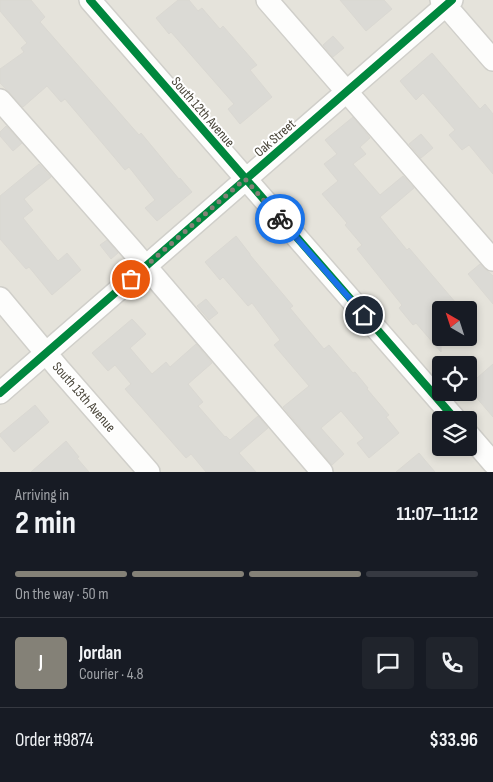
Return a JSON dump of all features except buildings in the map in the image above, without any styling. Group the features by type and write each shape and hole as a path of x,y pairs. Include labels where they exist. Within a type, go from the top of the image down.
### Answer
{"street":[{"name":"South 12th Avenue","path":"90,0 448,411"},
{"path":"267,0 493,260"},
{"name":"Oak Street","path":"0,393 447,2"},
{"path":"447,2 493,60"},
{"path":"0,100 322,472"},
{"name":"South 13th Avenue","path":"0,298 149,472"},
{"path":"477,444 493,463"}],"shaded area":[{"path":"0,0 493,0 493,472 0,472"}],"cycle path":[{"path":"90,0 448,411"},
{"path":"0,393 452,0"}],"way so far":[{"path":"131,279 245,179 280,219"}],"route":[{"path":"280,219 364,315"}]}
